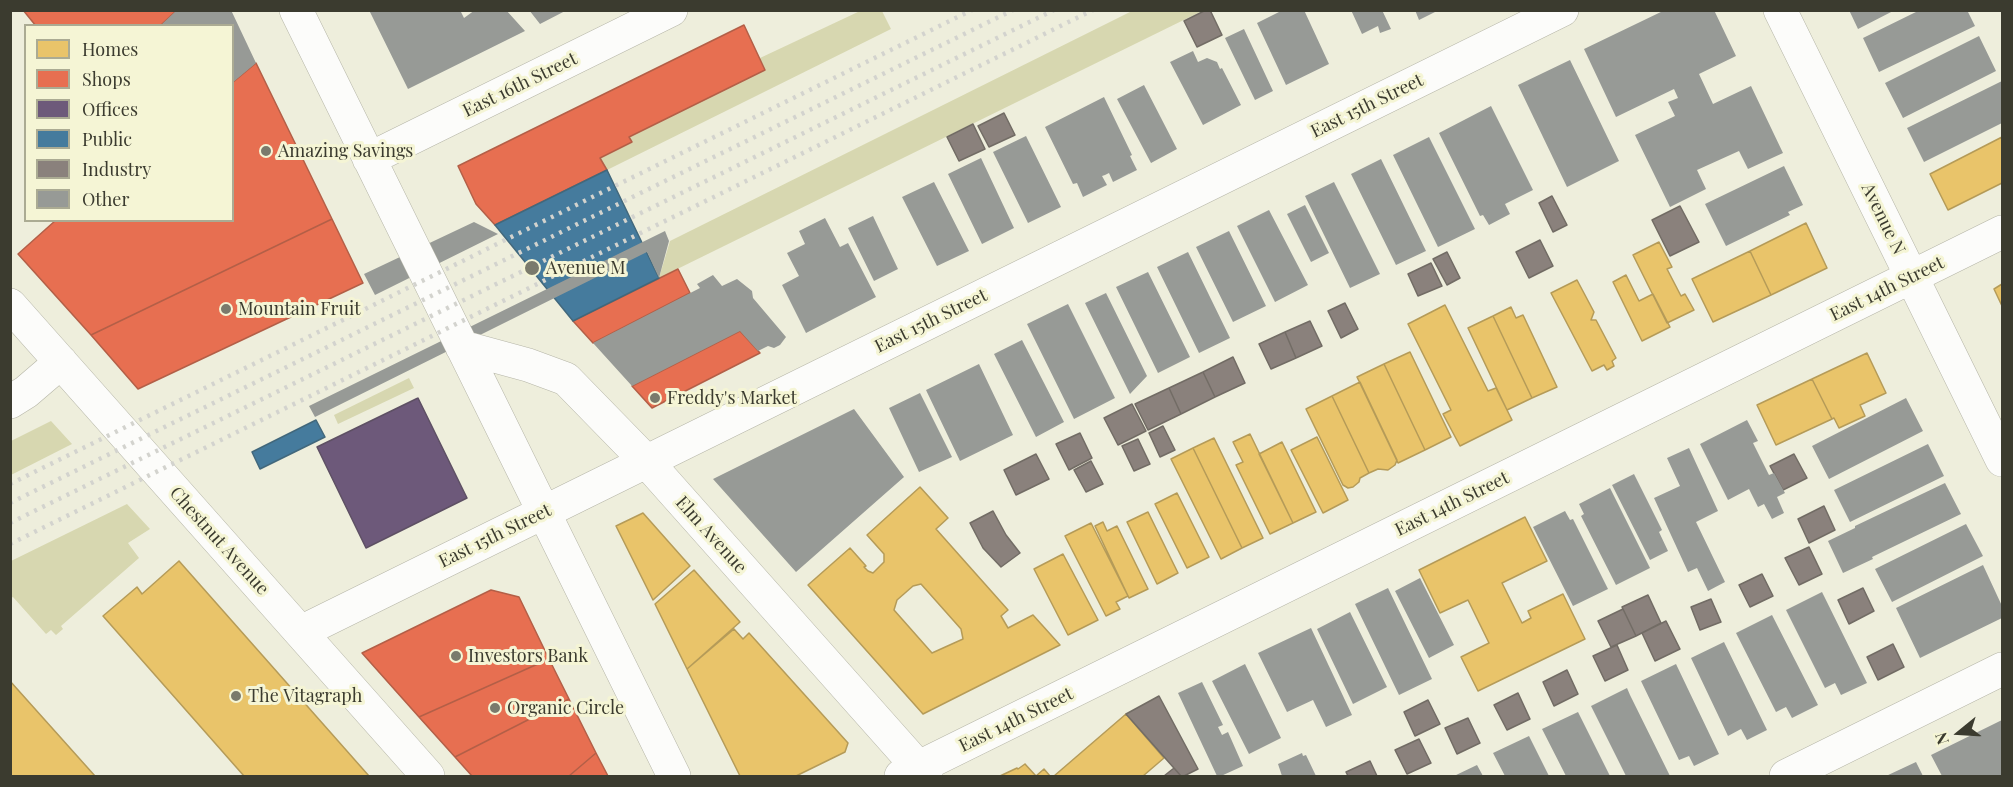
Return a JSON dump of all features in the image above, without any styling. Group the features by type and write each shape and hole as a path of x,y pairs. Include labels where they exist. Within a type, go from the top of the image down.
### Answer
{"street":[{"path":"296,10 674,777"},
{"name":"East 16th Street","path":"369,159 671,10"},
{"name":"East 15th Street","path":"301,632 1562,10"},
{"name":"Avenue N","path":"1780,10 2002,460"},
{"name":"East 14th Street","path":"915,774 2002,232"},
{"name":"Chestnut Avenue","path":"10,305 428,777"},
{"name":"Elm Avenue","path":"462,347 528,365 566,379 646,462 915,774"},
{"path":"10,402 26,392 61,362"},
{"path":"1785,777 2002,669"}],"green space":[{"path":"1134,10 1202,11 659,278 670,241"},
{"path":"860,11 882,11 891,29 607,170 600,158 632,142 629,137 765,70 760,58"},
{"path":"409,378 414,388 338,424 334,415"},
{"path":"51,421 72,444 11,475 11,441"},
{"path":"127,504 150,529 128,543 139,558 61,626 63,629 56,635 51,630 46,634 13,597 11,598 11,561"}],"building: Homes":[{"path":"2002,137 2002,183 1948,210 1930,174"},
{"path":"1806,223 1827,268 1771,295 1750,251"},
{"path":"1659,242 1672,267 1667,269 1681,296 1685,294 1694,310 1667,323 1633,255"},
{"path":"1750,251 1771,295 1713,322 1692,279"},
{"path":"1626,275 1639,301 1653,294 1670,327 1642,341 1613,282"},
{"path":"1577,280 1594,312 1591,320 1596,320 1616,358 1612,361 1614,366 1607,370 1604,365 1592,371 1551,293"},
{"path":"2002,284 2002,306 1994,289"},
{"path":"1445,305 1488,391 1496,388 1512,420 1460,446 1443,414 1451,410 1408,324"},
{"path":"1511,307 1516,318 1523,315 1557,387 1532,398 1493,316"},
{"path":"1493,316 1532,398 1507,410 1468,328"},
{"path":"1410,352 1451,437 1425,450 1384,364"},
{"path":"1867,353 1886,393 1860,405 1865,416 1839,428 1812,379"},
{"path":"1384,364 1425,450 1398,463 1357,377"},
{"path":"1812,379 1832,419 1776,445 1757,405"},
{"path":"1360,382 1397,460 1395,465 1388,470 1378,469 1369,473 1332,396"},
{"path":"1332,396 1369,473 1360,478 1353,487 1348,488 1343,485 1306,409"},
{"path":"1250,434 1293,523 1270,534 1236,465 1243,462 1233,442"},
{"path":"1317,437 1348,500 1323,513 1291,450"},
{"path":"1214,438 1263,538 1242,548 1193,448"},
{"path":"1282,442 1316,512 1293,523 1259,454"},
{"path":"1193,448 1242,548 1221,559 1171,459"},
{"path":"920,487 948,518 936,529 1008,610 1001,616 1008,628 1033,615 1060,645 923,714 808,585 850,548 866,566 864,567 873,573 884,562 884,554 867,535","holes":["921,584 961,629 963,639 932,653 894,610 897,600 913,586"]},
{"path":"1177,493 1209,557 1187,568 1155,504"},
{"path":"1148,512 1178,573 1157,584 1127,522"},
{"path":"643,513 690,566 653,600 616,526"},
{"path":"1525,517 1547,561 1502,583 1522,623 1531,618 1528,611 1563,594 1585,639 1478,691 1461,657 1489,643 1468,600 1440,613 1419,570"},
{"path":"1103,522 1107,531 1117,526 1148,589 1129,598 1095,526"},
{"path":"1091,523 1128,596 1116,602 1120,609 1106,616 1065,536"},
{"path":"1063,554 1098,620 1068,635 1034,569"},
{"name":"The Vitagraph","path":"179,561 369,776 244,776 103,616 137,587 142,594"},
{"path":"694,570 740,622 687,669 655,604"},
{"path":"734,629 743,639 749,633 848,743 845,752 796,776 740,776 687,669"},
{"path":"10,681 95,776 10,776"},
{"path":"1126,714 1164,758 1143,776 1054,776"},
{"path":"1025,764 1036,776 1000,776 1018,769"},
{"path":"1044,769 1050,776 1036,776"}],"building: Shops":[{"path":"23,10 177,10 162,24 34,24"},
{"path":"744,25 765,70 629,137 632,142 600,158 607,170 495,225 476,204 458,166"},
{"name":"Amazing Savings","path":"256,63 332,219 91,335 18,254 54,222 234,222 234,81"},
{"name":"Mountain Fruit","path":"332,219 363,283 138,389 91,335"},
{"path":"678,269 690,293 593,343 573,321"},
{"path":"740,331 760,353 652,408 632,386"},
{"name":"Investors Bank","path":"491,590 519,597 549,659 419,717 362,653"},
{"name":"Organic Circle","path":"549,659 569,699 455,757 419,717"},
{"path":"569,699 596,753 569,776 472,776 455,757"},
{"path":"596,753 608,776 569,776"}],"building: Offices":[{"path":"418,398 467,498 366,548 317,447"}],"building: Public":[{"path":"607,170 659,278 573,321 495,225"},
{"path":"316,420 325,437 260,469 252,452"}],"building: Industry":[{"path":"1210,10 1222,35 1197,47 1184,21"},
{"path":"1004,113 1015,135 989,147 978,126"},
{"path":"973,124 985,149 959,161 947,137"},
{"path":"1552,196 1567,225 1553,232 1539,203"},
{"path":"1680,206 1699,242 1670,256 1652,220"},
{"path":"1540,240 1553,266 1529,278 1516,252"},
{"path":"1447,252 1460,278 1447,285 1433,259"},
{"path":"1431,263 1442,286 1418,296 1408,274"},
{"path":"1345,303 1358,329 1341,338 1328,311"},
{"path":"1310,321 1322,346 1296,358 1285,332"},
{"path":"1285,332 1296,358 1271,369 1259,344"},
{"path":"1233,357 1245,383 1215,397 1203,372"},
{"path":"1203,372 1215,397 1181,414 1169,388"},
{"path":"1169,388 1181,414 1148,430 1135,404"},
{"path":"1132,404 1146,431 1118,445 1104,418"},
{"path":"1163,426 1175,450 1160,457 1149,433"},
{"path":"1080,433 1092,458 1069,470 1056,444"},
{"path":"1138,439 1150,464 1134,471 1122,446"},
{"path":"1036,454 1049,479 1016,495 1004,470"},
{"path":"1794,454 1807,478 1783,490 1770,466"},
{"path":"1091,461 1103,484 1086,492 1074,470"},
{"path":"1824,506 1835,530 1809,543 1798,519"},
{"path":"993,511 1006,535 1020,553 1001,567 983,548 970,523"},
{"path":"1809,547 1822,574 1799,585 1785,558"},
{"path":"1762,574 1773,596 1750,607 1739,585"},
{"path":"1863,588 1874,611 1849,624 1838,600"},
{"path":"1648,595 1661,623 1636,636 1622,607"},
{"path":"1711,599 1721,622 1700,630 1691,607"},
{"path":"1623,609 1636,636 1611,647 1598,621"},
{"path":"1666,621 1680,649 1655,661 1642,633"},
{"path":"1893,644 1904,667 1878,680 1867,657"},
{"path":"1617,645 1628,670 1605,681 1593,656"},
{"path":"1567,670 1578,694 1554,706 1543,682"},
{"path":"1518,693 1530,719 1507,730 1494,705"},
{"path":"1159,696 1198,769 1184,776 1181,776 1126,714"},
{"path":"1428,700 1440,724 1415,736 1404,712"},
{"path":"1468,718 1480,743 1457,754 1445,728"},
{"path":"1419,739 1431,763 1407,774 1395,750"},
{"path":"1370,761 1377,776 1348,776 1346,772"},
{"path":"1174,768 1181,776 1164,776"}],"building: Other":[{"path":"177,10 231,10 256,63 234,81 234,24 162,24"},
{"path":"369,10 460,10 464,18 475,10 506,10 525,31 408,89"},
{"path":"529,10 567,10 540,24"},
{"path":"1283,10 1304,10 1329,64 1286,85 1257,23"},
{"path":"1351,10 1382,10 1391,29 1380,33 1378,26 1362,34"},
{"path":"1415,10 1439,10 1419,20"},
{"path":"1665,10 1714,10 1736,56 1699,74 1713,104 1751,86 1783,153 1748,169 1739,151 1697,170 1706,189 1670,207 1635,135 1675,116 1668,102 1678,98 1674,89 1616,117 1584,49"},
{"path":"1849,10 1895,10 1858,29"},
{"path":"1920,10 1967,10 1975,26 1879,72 1863,38"},
{"path":"1244,29 1273,91 1255,100 1225,38"},
{"path":"1979,36 1996,71 1903,118 1885,83"},
{"path":"1193,51 1198,62 1207,58 1217,62 1241,105 1203,125 1170,62"},
{"path":"1570,60 1619,161 1567,187 1518,85"},
{"path":"2002,81 2002,123 1924,162 1907,128"},
{"path":"1144,85 1177,149 1151,163 1117,99"},
{"path":"1104,97 1137,170 1113,182 1109,173 1102,176 1107,185 1083,197 1077,183 1073,184 1045,127"},
{"path":"1491,106 1533,190 1505,204 1510,214 1489,225 1483,215 1480,216 1439,133"},
{"path":"1026,136 1061,207 1028,223 993,152"},
{"path":"1429,137 1475,229 1438,247 1393,155"},
{"path":"981,158 1014,228 982,244 948,174"},
{"path":"1381,159 1426,251 1396,265 1351,174"},
{"path":"1784,166 1803,205 1788,212 1790,215 1726,246 1705,204"},
{"path":"934,182 969,251 937,266 902,197"},
{"path":"1334,182 1380,274 1350,288 1305,196"},
{"path":"1305,205 1329,253 1311,262 1287,214"},
{"path":"1269,210 1308,285 1275,302 1237,226"},
{"path":"873,216 898,269 874,281 848,228"},
{"path":"825,218 840,247 848,243 876,297 806,333 782,285 799,276 787,253 805,244 799,231"},
{"path":"474,222 498,234 375,295 364,274"},
{"path":"665,231 669,241 659,278 647,252 315,417 309,406"},
{"path":"1229,231 1266,306 1233,322 1196,247"},
{"path":"1188,252 1230,338 1199,353 1157,267"},
{"path":"1148,272 1190,357 1158,373 1116,287"},
{"path":"713,275 722,286 737,279 752,291 753,298 786,337 780,345 774,348 768,346 758,351 740,331 632,386 593,343 700,288 697,284"},
{"path":"1106,293 1147,376 1130,394 1085,303"},
{"path":"1068,304 1115,398 1074,419 1027,324"},
{"path":"1022,340 1064,422 1036,437 994,354"},
{"path":"979,364 1013,435 960,461 926,390"},
{"path":"920,393 952,457 919,472 889,408"},
{"path":"1906,398 1923,431 1829,479 1812,446"},
{"path":"854,409 904,477 796,572 713,479"},
{"path":"1747,420 1758,441 1753,443 1769,475 1774,473 1785,493 1777,497 1784,513 1772,519 1764,504 1758,507 1749,489 1728,500 1700,444"},
{"path":"1928,444 1944,476 1850,522 1834,490"},
{"path":"1689,448 1718,511 1696,522 1725,582 1708,591 1697,568 1688,572 1654,498 1680,486 1667,458"},
{"path":"1634,474 1662,530 1659,532 1668,551 1650,560 1612,485"},
{"path":"1945,483 1961,514 1843,573 1828,541"},
{"path":"1610,488 1650,568 1616,585 1581,516 1584,514 1579,504"},
{"path":"1565,511 1570,520 1573,519 1608,589 1573,606 1533,527"},
{"path":"1966,524 1983,556 1892,602 1875,569"},
{"path":"1983,565 2002,606 2002,618 1920,658 1896,608"},
{"path":"1420,578 1454,645 1429,658 1395,591"},
{"path":"1388,588 1432,679 1399,695 1355,604"},
{"path":"1822,592 1867,683 1841,695 1835,683 1825,688 1786,610"},
{"path":"1350,612 1387,687 1353,704 1317,629"},
{"path":"1772,615 1818,705 1792,718 1786,707 1776,712 1736,633"},
{"path":"1311,628 1352,715 1326,727 1313,700 1287,712 1258,653"},
{"path":"1724,642 1767,730 1747,740 1741,729 1728,736 1691,658"},
{"path":"1245,664 1281,738 1249,754 1212,681"},
{"path":"1676,664 1719,754 1694,766 1689,756 1679,760 1641,681"},
{"path":"1202,682 1223,725 1218,727 1222,735 1228,732 1243,766 1221,776 1217,776 1178,693"},
{"path":"1627,688 1670,776 1626,776 1591,706"},
{"path":"1578,712 1610,776 1566,776 1542,729"},
{"path":"2002,720 2002,776 1942,776 1931,755"},
{"path":"1529,736 1549,776 1505,776 1493,753"},
{"path":"1302,753 1303,756 1306,755 1316,776 1282,776 1278,764"},
{"path":"1916,762 1923,776 1886,776"},
{"path":"1477,765 1483,776 1454,776"}],"railway":[{"path":"10,484 972,10"},
{"path":"10,503 1013,10"},
{"path":"10,523 1054,10"},
{"path":"10,544 1093,10"}],"place":[{"name":"Amazing Savings","path":"266,151"},
{"name":"Avenue M","path":"532,268"},
{"name":"Mountain Fruit","path":"226,309"},
{"name":"Freddy's Market","path":"655,398"},
{"name":"Investors Bank","path":"456,656"},
{"name":"The Vitagraph","path":"236,696"},
{"name":"Organic Circle","path":"495,708"}]}
